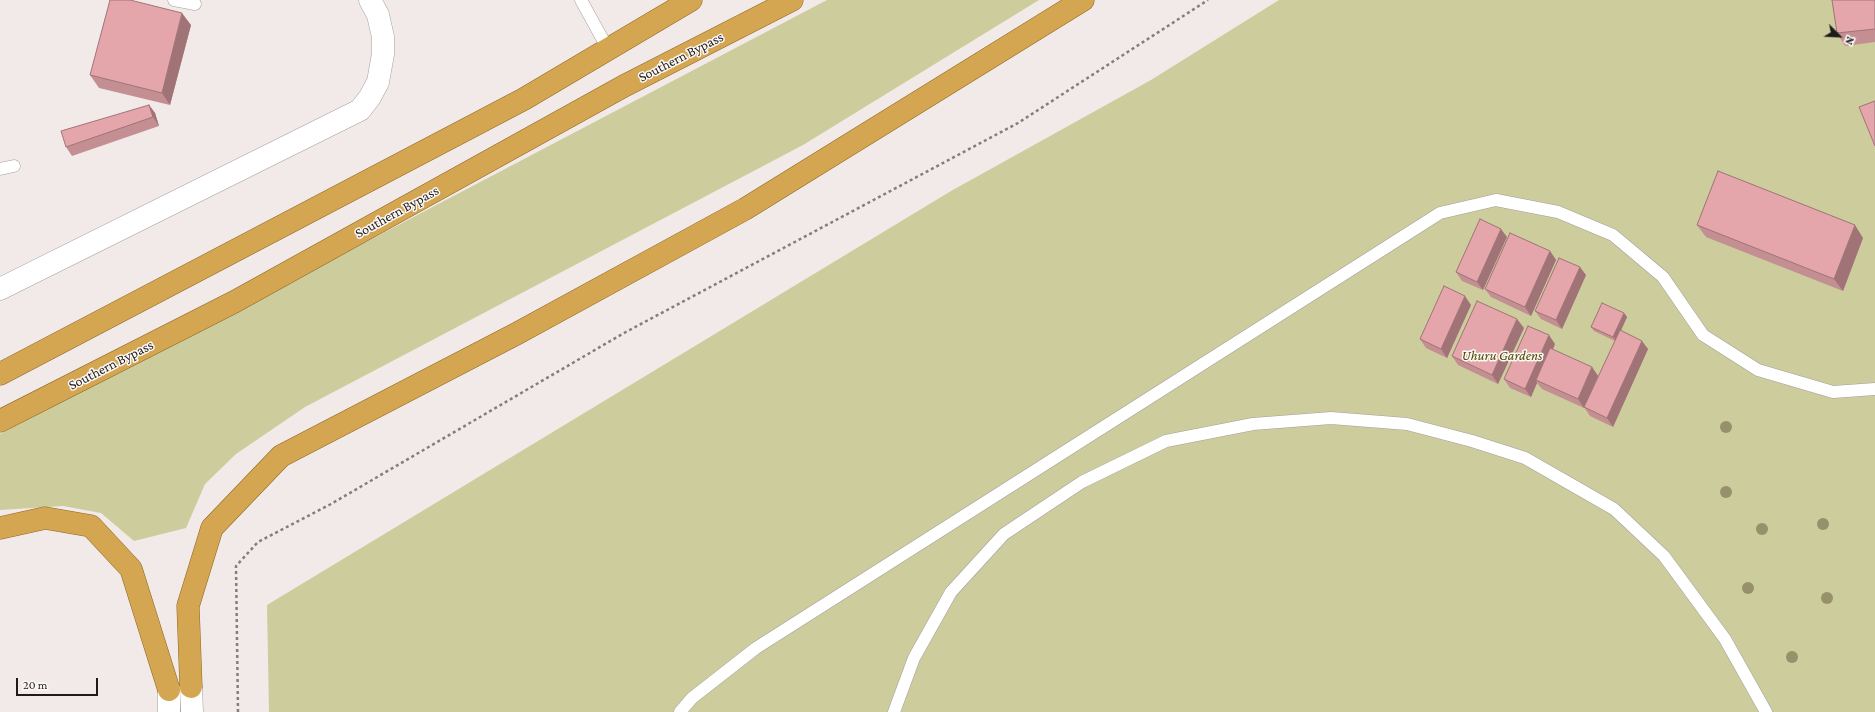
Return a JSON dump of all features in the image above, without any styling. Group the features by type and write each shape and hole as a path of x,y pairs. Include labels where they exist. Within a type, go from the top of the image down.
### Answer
{"highway":[{"path":"0,374 524,99 691,0"},
{"name":"Southern Bypass","path":"0,421 234,302 624,86 792,0"},
{"path":"191,687 188,606 212,528 281,456 516,334 745,209 1083,0"},
{"path":"0,528 45,518 91,526 131,568 169,690"}],"street":[{"path":"0,289 360,110 370,97 378,82 383,54 383,37 378,15 370,0"},
{"path":"191,687 192,712"},
{"path":"169,690 169,712"}],"lane":[{"path":"174,0 195,4"},
{"path":"581,0 608,49"},
{"path":"0,169 14,166"},
{"path":"680,712 692,698 756,648 1440,214 1496,200 1558,212 1613,235 1663,277 1703,335 1758,370 1833,392 1875,389"},
{"path":"894,712 914,658 951,592 1004,534 1082,482 1166,441 1253,424 1331,418 1407,424 1472,441 1525,458 1614,509 1664,556 1725,639 1766,712"}],"path":[{"path":"238,712 235,591 236,566 258,542 330,504 624,333 1018,123 1208,0"}],"green space":[{"path":"827,0 1039,0 803,145 305,407 236,454 205,484 186,528 134,541 101,513 63,506 0,510 0,434"},
{"name":"Uhuru Gardens","path":"1279,0 1875,0 1875,712 269,712 267,605 951,191 1151,80"}],"building":[{"path":"110,0 130,0 182,13 162,93 90,75"},
{"path":"1832,0 1875,0 1875,29 1837,33"},
{"path":"1875,101 1875,146 1859,107"},
{"path":"149,105 153,117 66,147 61,131"},
{"path":"1718,171 1855,225 1834,279 1697,225"},
{"path":"1480,219 1501,229 1477,282 1456,272"},
{"path":"1510,233 1550,251 1525,307 1485,289"},
{"path":"1559,258 1580,267 1556,320 1535,311"},
{"path":"1444,286 1465,296 1441,349 1420,339"},
{"path":"1477,301 1517,319 1492,375 1452,356"},
{"path":"1602,303 1624,313 1613,337 1591,327"},
{"path":"1528,326 1549,335 1525,389 1504,379"},
{"path":"1620,330 1642,341 1607,418 1584,407"},
{"path":"1550,348 1592,367 1578,399 1536,380"}]}
